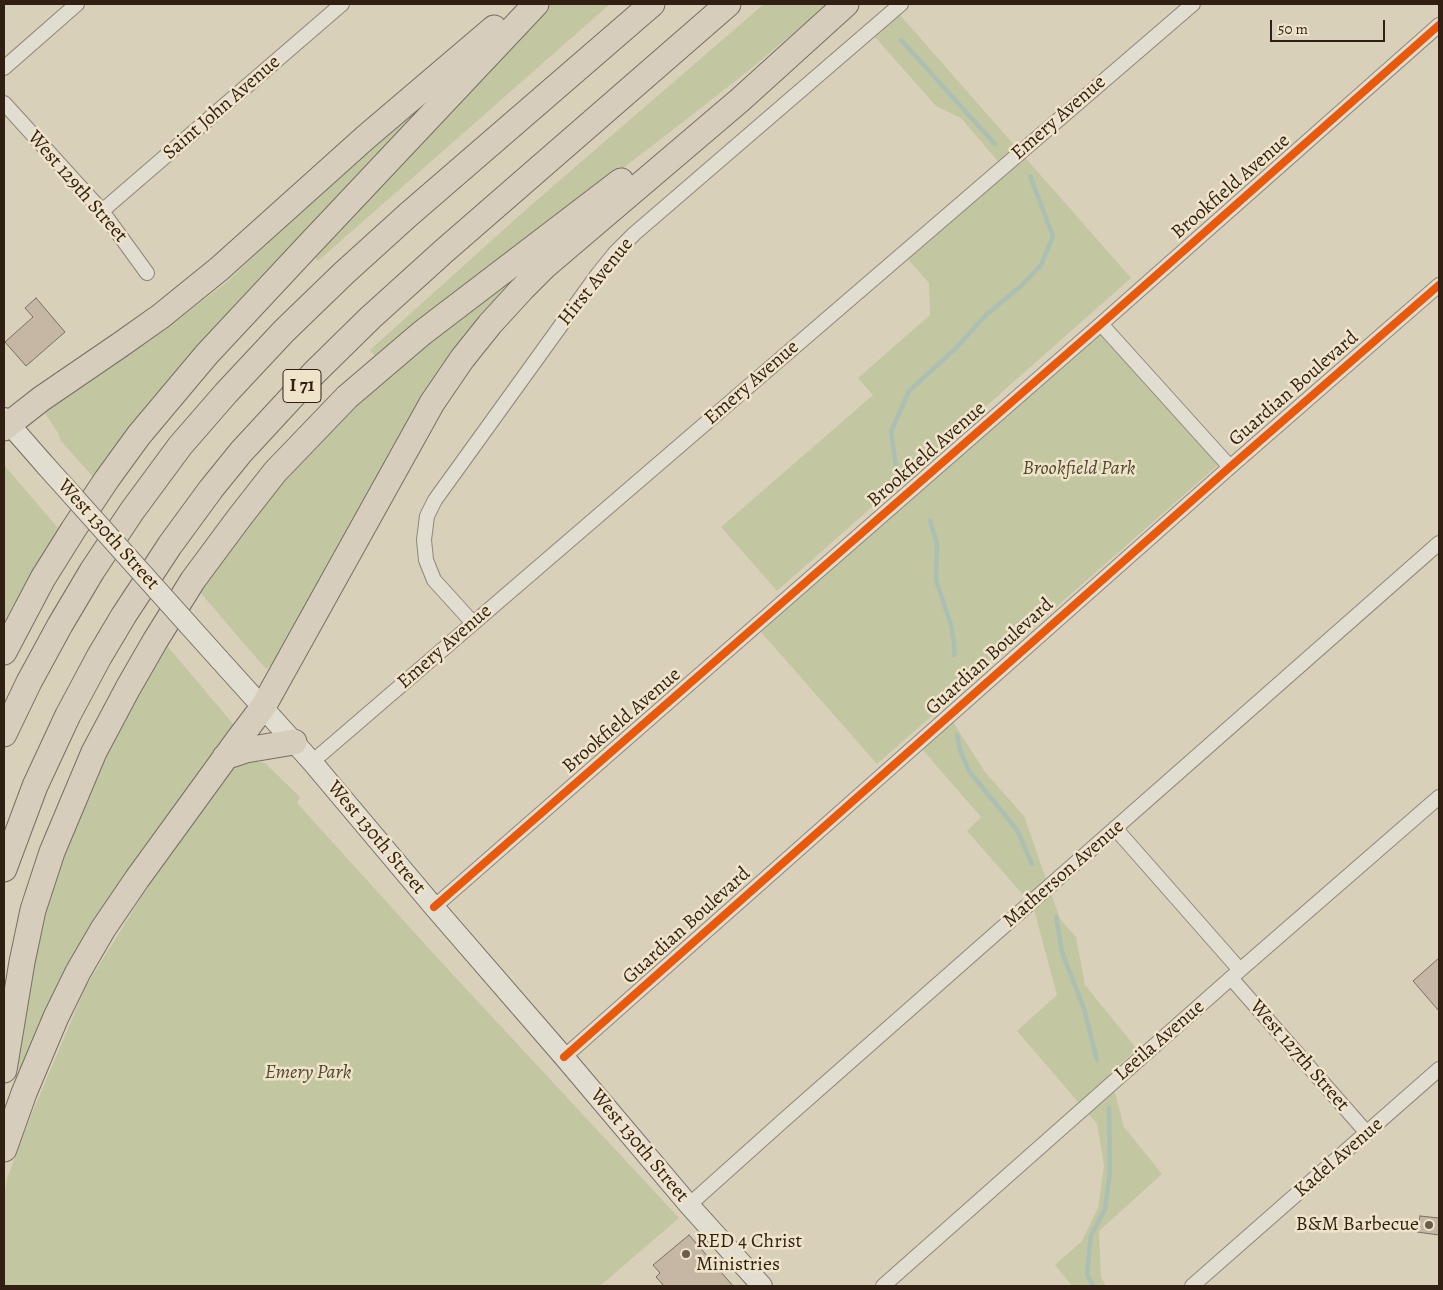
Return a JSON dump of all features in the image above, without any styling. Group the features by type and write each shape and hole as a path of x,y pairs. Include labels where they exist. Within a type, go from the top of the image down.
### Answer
{"highway":[{"path":"5,423 154,321 218,269 366,137 522,4"},
{"path":"4,652 43,578 73,530 107,479 158,412 207,354 536,4"},
{"name":"I 71","path":"4,734 51,641 92,571 132,510 180,446 226,393 284,331 344,273 652,4"},
{"name":"I 71","path":"4,869 35,786 68,715 99,657 170,545 241,452 314,373 385,305 444,251 728,4"},
{"path":"4,1149 40,1054 78,972 127,893 263,707 432,403 462,359 522,288 545,266 740,100 846,4"},
{"path":"4,1070 22,962 33,910 52,852 74,797 103,736 155,641 193,580 275,472 347,397 422,333 824,23"},
{"path":"225,757 246,750 294,742"}],"main road":[{"name":"West 130th Street","path":"5,423 46,466 312,762 689,1205 762,1286"}],"street":[{"path":"4,68 77,4"},
{"name":"Saint John Avenue","path":"102,211 342,4"},
{"name":"Hirst Avenue","path":"473,623 434,580 426,560 424,540 427,516 435,500 615,253 634,234 901,4"},
{"name":"Emery Avenue","path":"312,762 1193,4"},
{"name":"Brookfield Avenue","path":"434,907 1101,324 1439,25"},
{"name":"West 129th Street","path":"4,103 102,211 147,273"},
{"name":"Guardian Boulevard","path":"564,1057 1230,467 1439,285"},
{"path":"1101,324 1230,467"},
{"name":"Matherson Avenue","path":"689,1205 784,1119 1439,543"},
{"name":"Leeila Avenue","path":"883,1286 1439,797"},
{"name":"West 127th Street","path":"1115,828 1367,1133"},
{"name":"Kadel Avenue","path":"1192,1286 1439,1069"}],"green space":[{"path":"550,4 610,4 318,261 312,254 490,63"},
{"path":"764,4 828,4 701,108 377,358 370,350 530,206"},
{"path":"900,15 1131,278 777,591 721,527 873,395 858,378 930,315 929,283 906,257 1007,172 961,118 936,106 874,36"},
{"path":"411,109 416,114 249,289 186,359 135,419 94,478 61,441 43,410 107,370 226,283 349,164"},
{"path":"583,219 506,293 280,658 266,669 198,590 297,462 397,367"},
{"name":"Brookfield Park","path":"1099,332 1218,465 877,764 761,632"},
{"path":"4,465 58,528 4,622"},
{"path":"164,642 234,725 139,853 80,945 22,1071 13,1068 46,900 90,779"},
{"path":"953,722 985,772 1024,816 1060,919 1076,937 1085,985 1137,1049 1110,1073 1124,1127 1162,1174 1099,1231 1101,1277 1106,1286 1072,1286 1055,1265 1082,1241 1098,1208 1104,1166 1097,1124 1017,1031 1057,995 1033,906 967,831 981,817 922,749"},
{"name":"Emery Park","path":"246,760 265,763 300,797 297,803 442,963 679,1218 600,1286 4,1286 4,1193 8,1176 30,1118 86,986 144,893 227,772"}],"building":[{"path":"36,298 65,332 26,366 5,342 33,317 25,308"},
{"path":"1439,958 1439,1011 1413,981"},
{"name":"B&M Barbecue","path":"1420,1216 1439,1218 1439,1235 1417,1232"},
{"name":"RED 4 Christ Ministries","path":"689,1235 733,1286 664,1286 656,1277 660,1273 653,1265"}],"waterway":[{"path":"901,40 995,144"},
{"path":"896,466 891,432 909,391 956,348 985,316 1022,285 1041,265 1053,236 1030,176"},
{"path":"930,521 937,543 936,580 951,625 954,655"},
{"path":"957,735 960,750 969,771 1017,830 1032,864"},
{"path":"1056,917 1062,952 1084,1009 1097,1060"},
{"path":"1093,1286 1087,1274 1091,1235 1105,1209 1110,1171 1109,1108"}],"cycle path":[{"path":"434,907 1101,324 1439,25"},
{"path":"564,1057 1230,467 1439,285"}],"place":[{"name":"B&M Barbecue","path":"1429,1225"},
{"name":"RED 4 Christ Ministries","path":"686,1254"}]}
